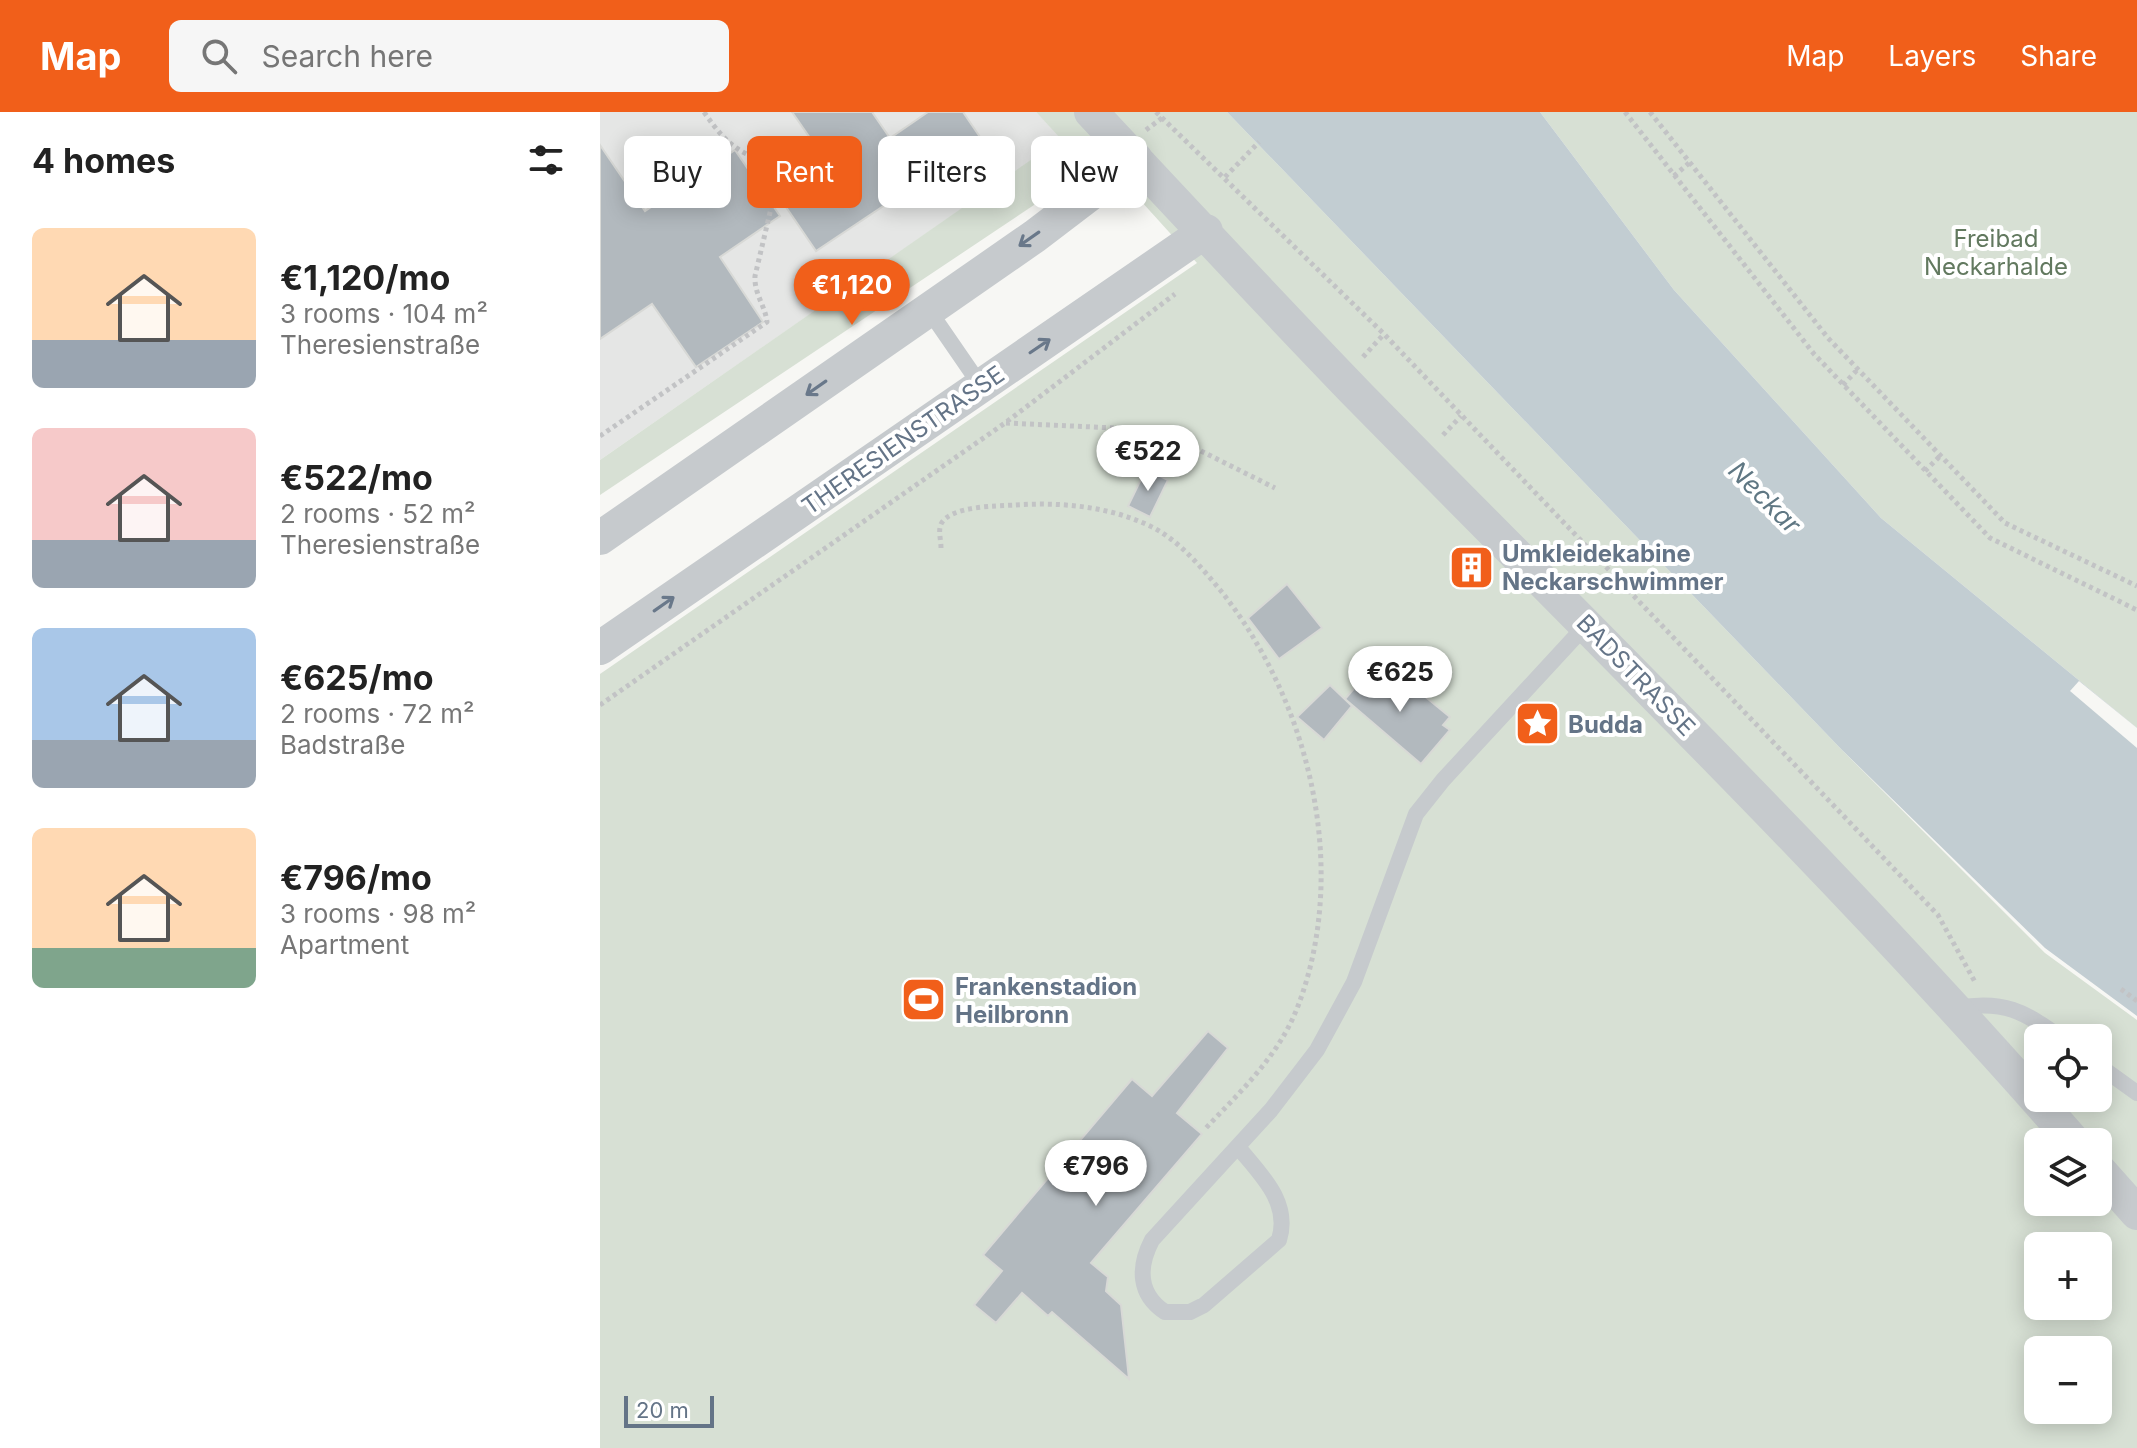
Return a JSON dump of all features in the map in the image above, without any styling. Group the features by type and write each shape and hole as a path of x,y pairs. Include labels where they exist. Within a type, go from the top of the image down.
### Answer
{"street":[{"name":"BADSTRASSE","path":"1091,112 1114,136"},
{"name":"BADSTRASSE","path":"1147,170 1357,394 1972,1006 2064,1128"},
{"path":"600,538 1068,208"},
{"name":"THERESIENSTRASSE","path":"600,648 1206,231"},
{"path":"2112,1185 2137,1213"}],"lane":[{"path":"928,309 981,386"},
{"path":"1238,1147 1275,1195 1284,1225 1279,1240 1204,1305 1190,1312 1165,1312 1146,1294 1142,1258 1152,1240 1280,1099 1334,1021 1375,930 1416,814 1443,780 1587,624"},
{"path":"1972,1006 2027,1012 2043,1024"},
{"path":"2112,1075 2137,1093"}],"path":[{"path":"704,112 725,136"},
{"path":"1156,112 1225,177 1608,565 1938,915 1972,1006"},
{"path":"1625,112 1814,354 1990,538 2137,610"},
{"path":"1650,112 1828,338 2005,523 2137,586"},
{"path":"1225,177 1259,142"},
{"path":"731,143 747,157"},
{"path":"1674,176 1689,163"},
{"path":"600,436 767,322 766,311 754,288 771,208"},
{"path":"600,705 1005,423 1183,289"},
{"path":"1843,385 1858,369"},
{"path":"1005,423 1159,430 1275,488"},
{"path":"1925,471 1941,455"},
{"path":"941,548 939,529 952,514 998,506 1054,502 1107,511 1151,526 1185,550 1205,573 1249,628 1269,663 1305,762 1316,816 1323,864 1320,919 1298,1005 1283,1038 1261,1069 1204,1130"},
{"path":"2121,989 2137,1001"}],"shaded area":[{"path":"600,112 1036,112 1059,136 1031,136 1031,161 1015,172 1015,136 878,136 878,208 963,208 600,460"}],"green space":[{"path":"1036,112 1227,112 1842,750 2045,953 2137,1020 2137,1448 600,1448 600,674 1197,263 1147,208 1147,136 1058,136"},
{"name":"Freibad Neckarhalde","path":"1540,112 2137,112 2137,728 1881,518 1674,290"},
{"path":"1031,160 1031,207 600,495 600,460 962,208 1015,208 1015,171"}],"water":[{"name":"Neckar","path":"1227,112 1540,112 1674,290 1881,518 2137,728 2137,1016 2045,948 1842,750"}],"pier":[{"path":"2079,681 2137,728 2137,748 2070,691"}],"building":[{"path":"792,112 872,112 889,136 878,136 880,208 816,251 787,208 862,208 862,136 809,136"},
{"path":"928,112 963,112 979,136 893,136"},
{"path":"600,145 624,180 624,208 643,208 645,211 649,208 731,208 731,153 735,150 747,168 747,208 775,208 780,216 720,257 763,322 696,367 652,304 600,339"},
{"path":"1146,469 1168,480 1150,517 1128,506"},
{"path":"1287,584 1322,628 1279,659 1248,618"},
{"path":"1374,665 1405,692 1411,685 1450,717 1443,725 1450,730 1421,764 1345,699"},
{"path":"1330,685 1352,706 1324,740 1297,717"},
{"path":"1208,1031 1228,1048 1177,1113 1202,1134 1091,1263 1108,1277 1106,1291 1121,1305 1129,1379 1052,1312 1048,1316 1022,1293 996,1323 974,1305 1002,1271 983,1255 1132,1079 1152,1096"}],"place":[{"name":"Umkleidekabine Neckarschwimmer","path":"1471,567"},
{"name":"Budda","path":"1537,724"},
{"name":"Frankenstadion Heilbronn","path":"924,1000"}]}
